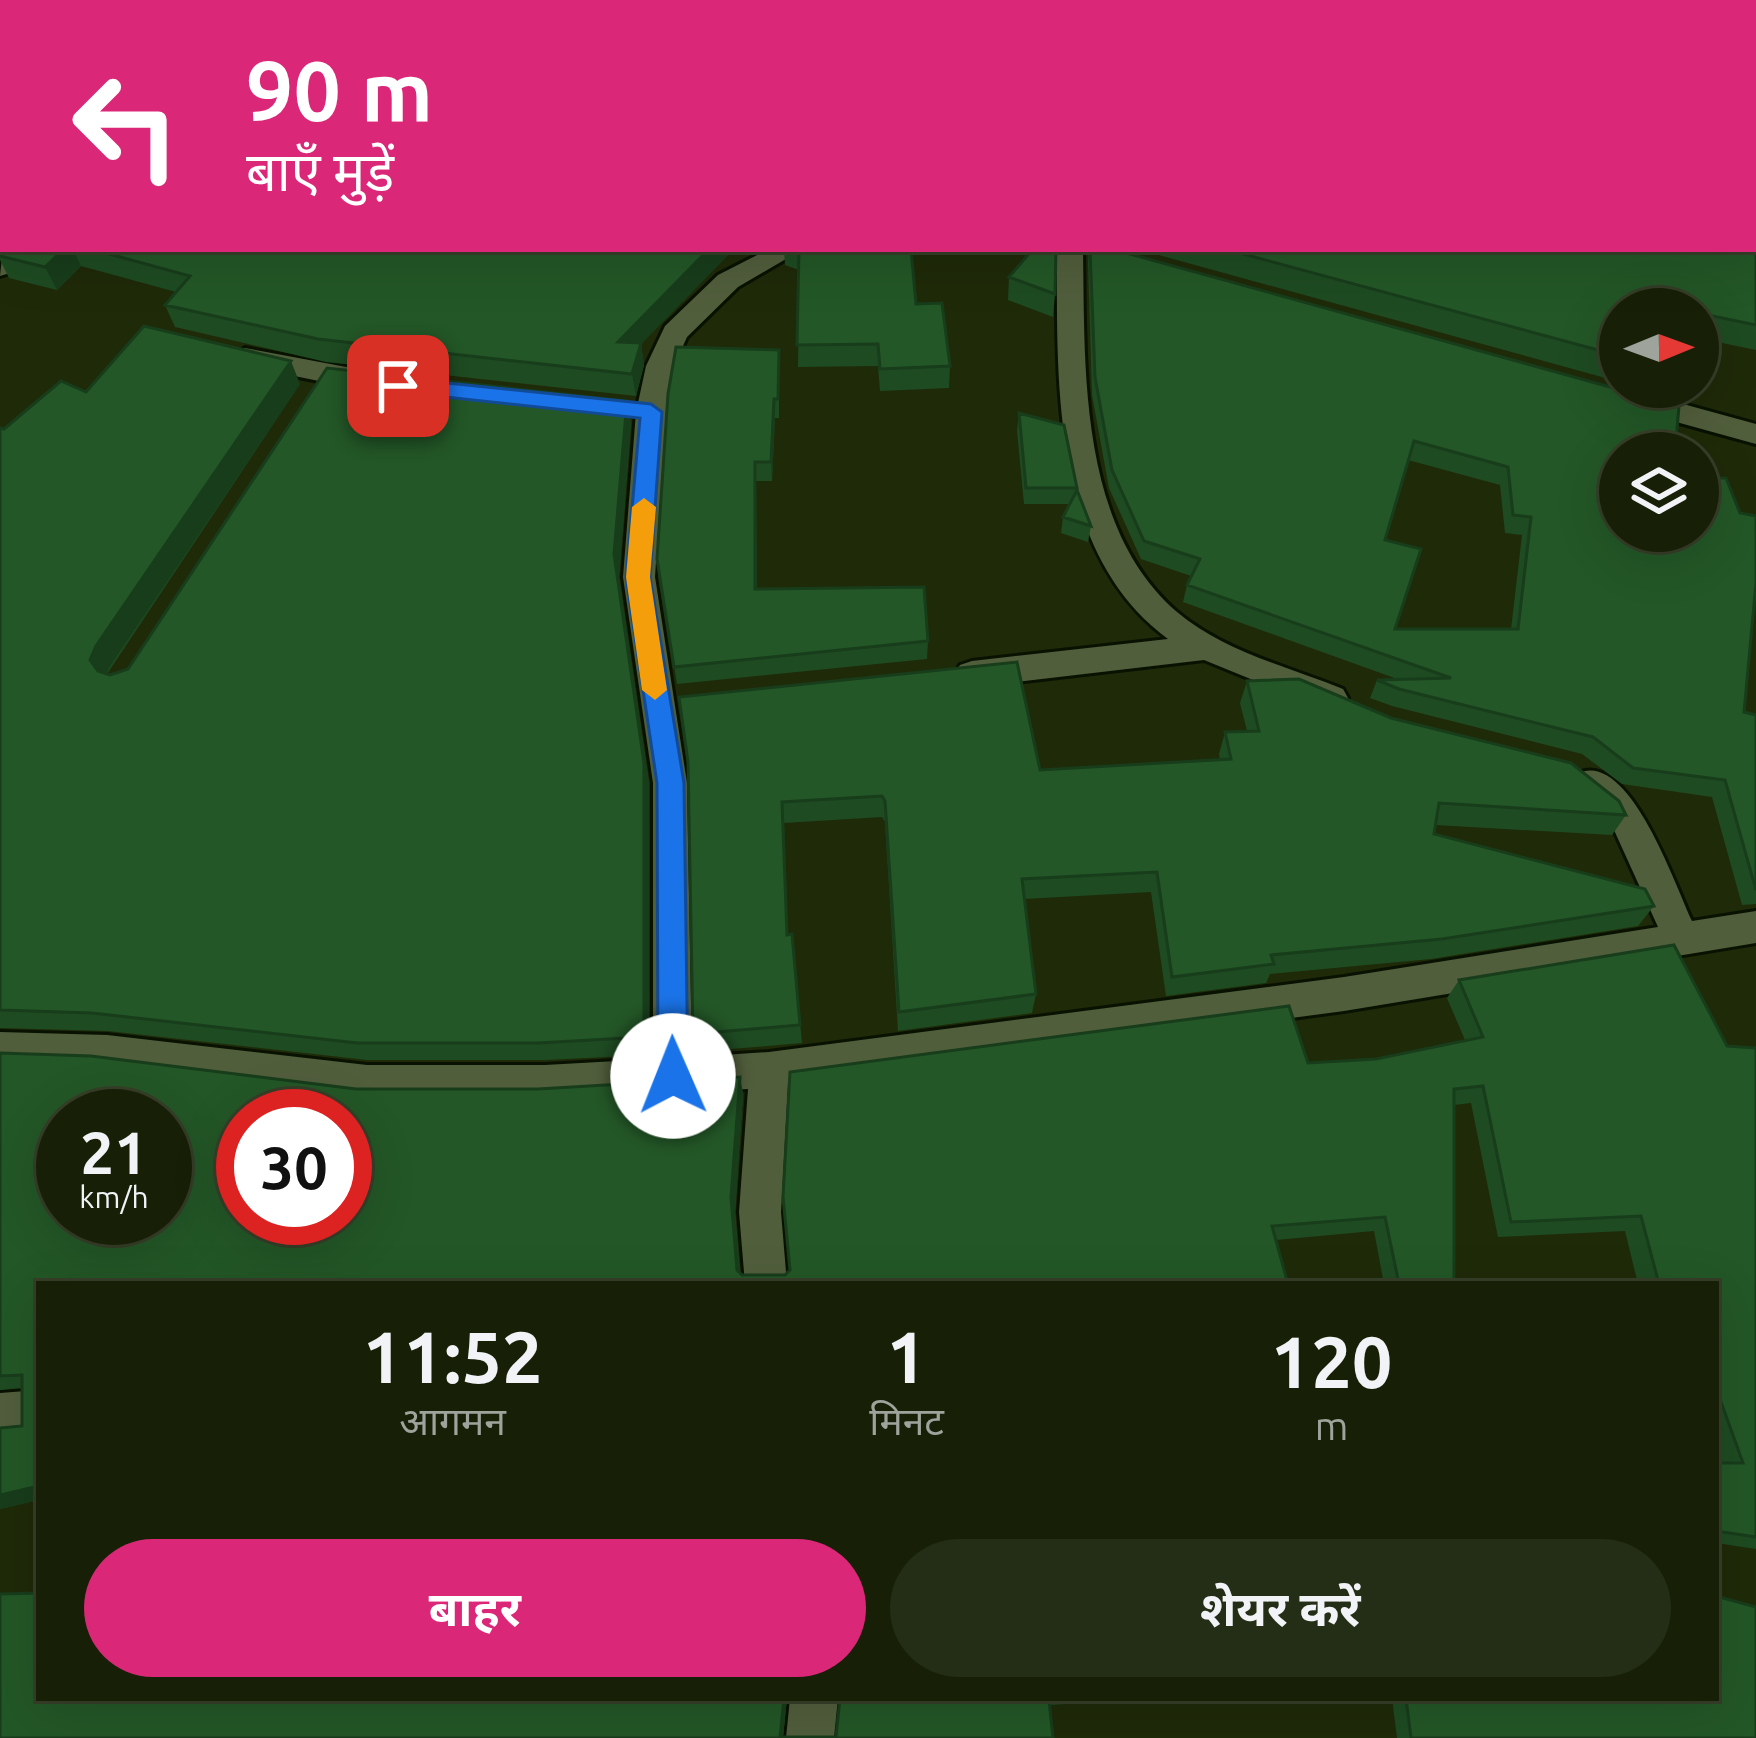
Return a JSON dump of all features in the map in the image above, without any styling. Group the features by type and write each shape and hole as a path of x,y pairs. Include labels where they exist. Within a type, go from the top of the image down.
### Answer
{"street":[{"path":"673,1076 669,702 638,577 640,411 675,333 728,281 784,252"},
{"path":"1070,252 1070,353 1081,439 1101,529 1126,575 1164,620 1211,647 1354,708"},
{"path":"218,351 319,385 388,384"},
{"path":"1662,408 1756,434"},
{"path":"934,678 1211,647"},
{"path":"1569,768 1594,783 1622,810 1682,939"},
{"path":"0,1049 107,1052 367,1083 545,1083 769,1070 1344,994 1756,927"},
{"path":"766,1281 760,1212 769,1070"},
{"path":"0,1415 36,1412"},
{"path":"810,1738 814,1701"}],"building":[{"path":"0,252 61,252 45,267 0,256"},
{"path":"102,252 706,252 618,342 641,343 632,374 318,339 165,305 190,276"},
{"path":"799,252 911,252 916,304 942,303 950,366 880,369 878,344 797,345"},
{"path":"1030,252 1056,252 1055,294 1009,277"},
{"path":"1090,252 1123,252 1599,384 1599,408 1679,408 1677,432 1599,432 1599,552 1719,552 1719,478 1726,478 1740,513 1756,516 1756,583 1744,712 1756,715 1756,890 1725,780 1633,768 1593,737 1377,680 1451,678 1187,585 1200,559 1144,541 1112,470 1095,377","holes":["1414,441 1508,467 1513,515 1531,517 1518,629 1395,629 1421,549 1385,540"]},
{"path":"1236,252 1756,252 1756,325 1719,317 1719,288 1599,288 1599,350"},
{"path":"144,326 291,361 96,646 90,660 98,671 110,675 128,669 327,368 627,401 614,554 644,763 644,1037 538,1043 357,1043 92,1013 0,1010 0,428 61,381 86,392"},
{"path":"676,347 779,350 771,462 755,462 755,589 924,587 928,641 674,667 657,559 668,394"},
{"path":"1019,413 1064,425 1077,488 1026,488"},
{"path":"1077,490 1091,526 1063,517"},
{"path":"1017,662 1040,770 1231,759 1225,732 1259,731 1247,681 1299,679 1391,718 1571,763 1619,801 1626,815 1439,803 1434,834 1645,889 1654,906 1442,939 1271,955 1274,964 1172,977 1157,872 1022,879 1036,994 899,1012 885,801 882,796 782,802 787,935 792,934 800,1025 693,1034 688,762 679,697"},
{"path":"1674,945 1727,1046 1756,1048 1756,1537 1719,1531 1719,1463 1743,1463 1719,1396 1719,1281 1658,1281 1641,1216 1511,1222 1483,1086 1454,1089 1454,1281 1398,1281 1385,1217 1272,1226 1287,1281 36,1281 36,1487 0,1495 0,1428 22,1426 22,1375 0,1376 0,1053 91,1056 356,1089 216,1089 216,1245 372,1245 372,1089 538,1089 740,1077 731,1197 737,1270 742,1275 785,1275 790,1270 783,1197 790,1072 1289,1006 1308,1063 1376,1059 1483,1037 1459,980"},
{"path":"36,1593 36,1701 784,1701 780,1737 836,1737 840,1701 1049,1701 1053,1738 0,1738 0,1594"},
{"path":"1719,1597 1756,1607 1756,1738 1411,1738 1406,1701 1679,1701 1719,1701"}],"slow traffic":[{"path":"644,507 638,577 655,690"}],"route":[{"path":"398,386 651,412 638,577 670,783 673,1076"}]}
